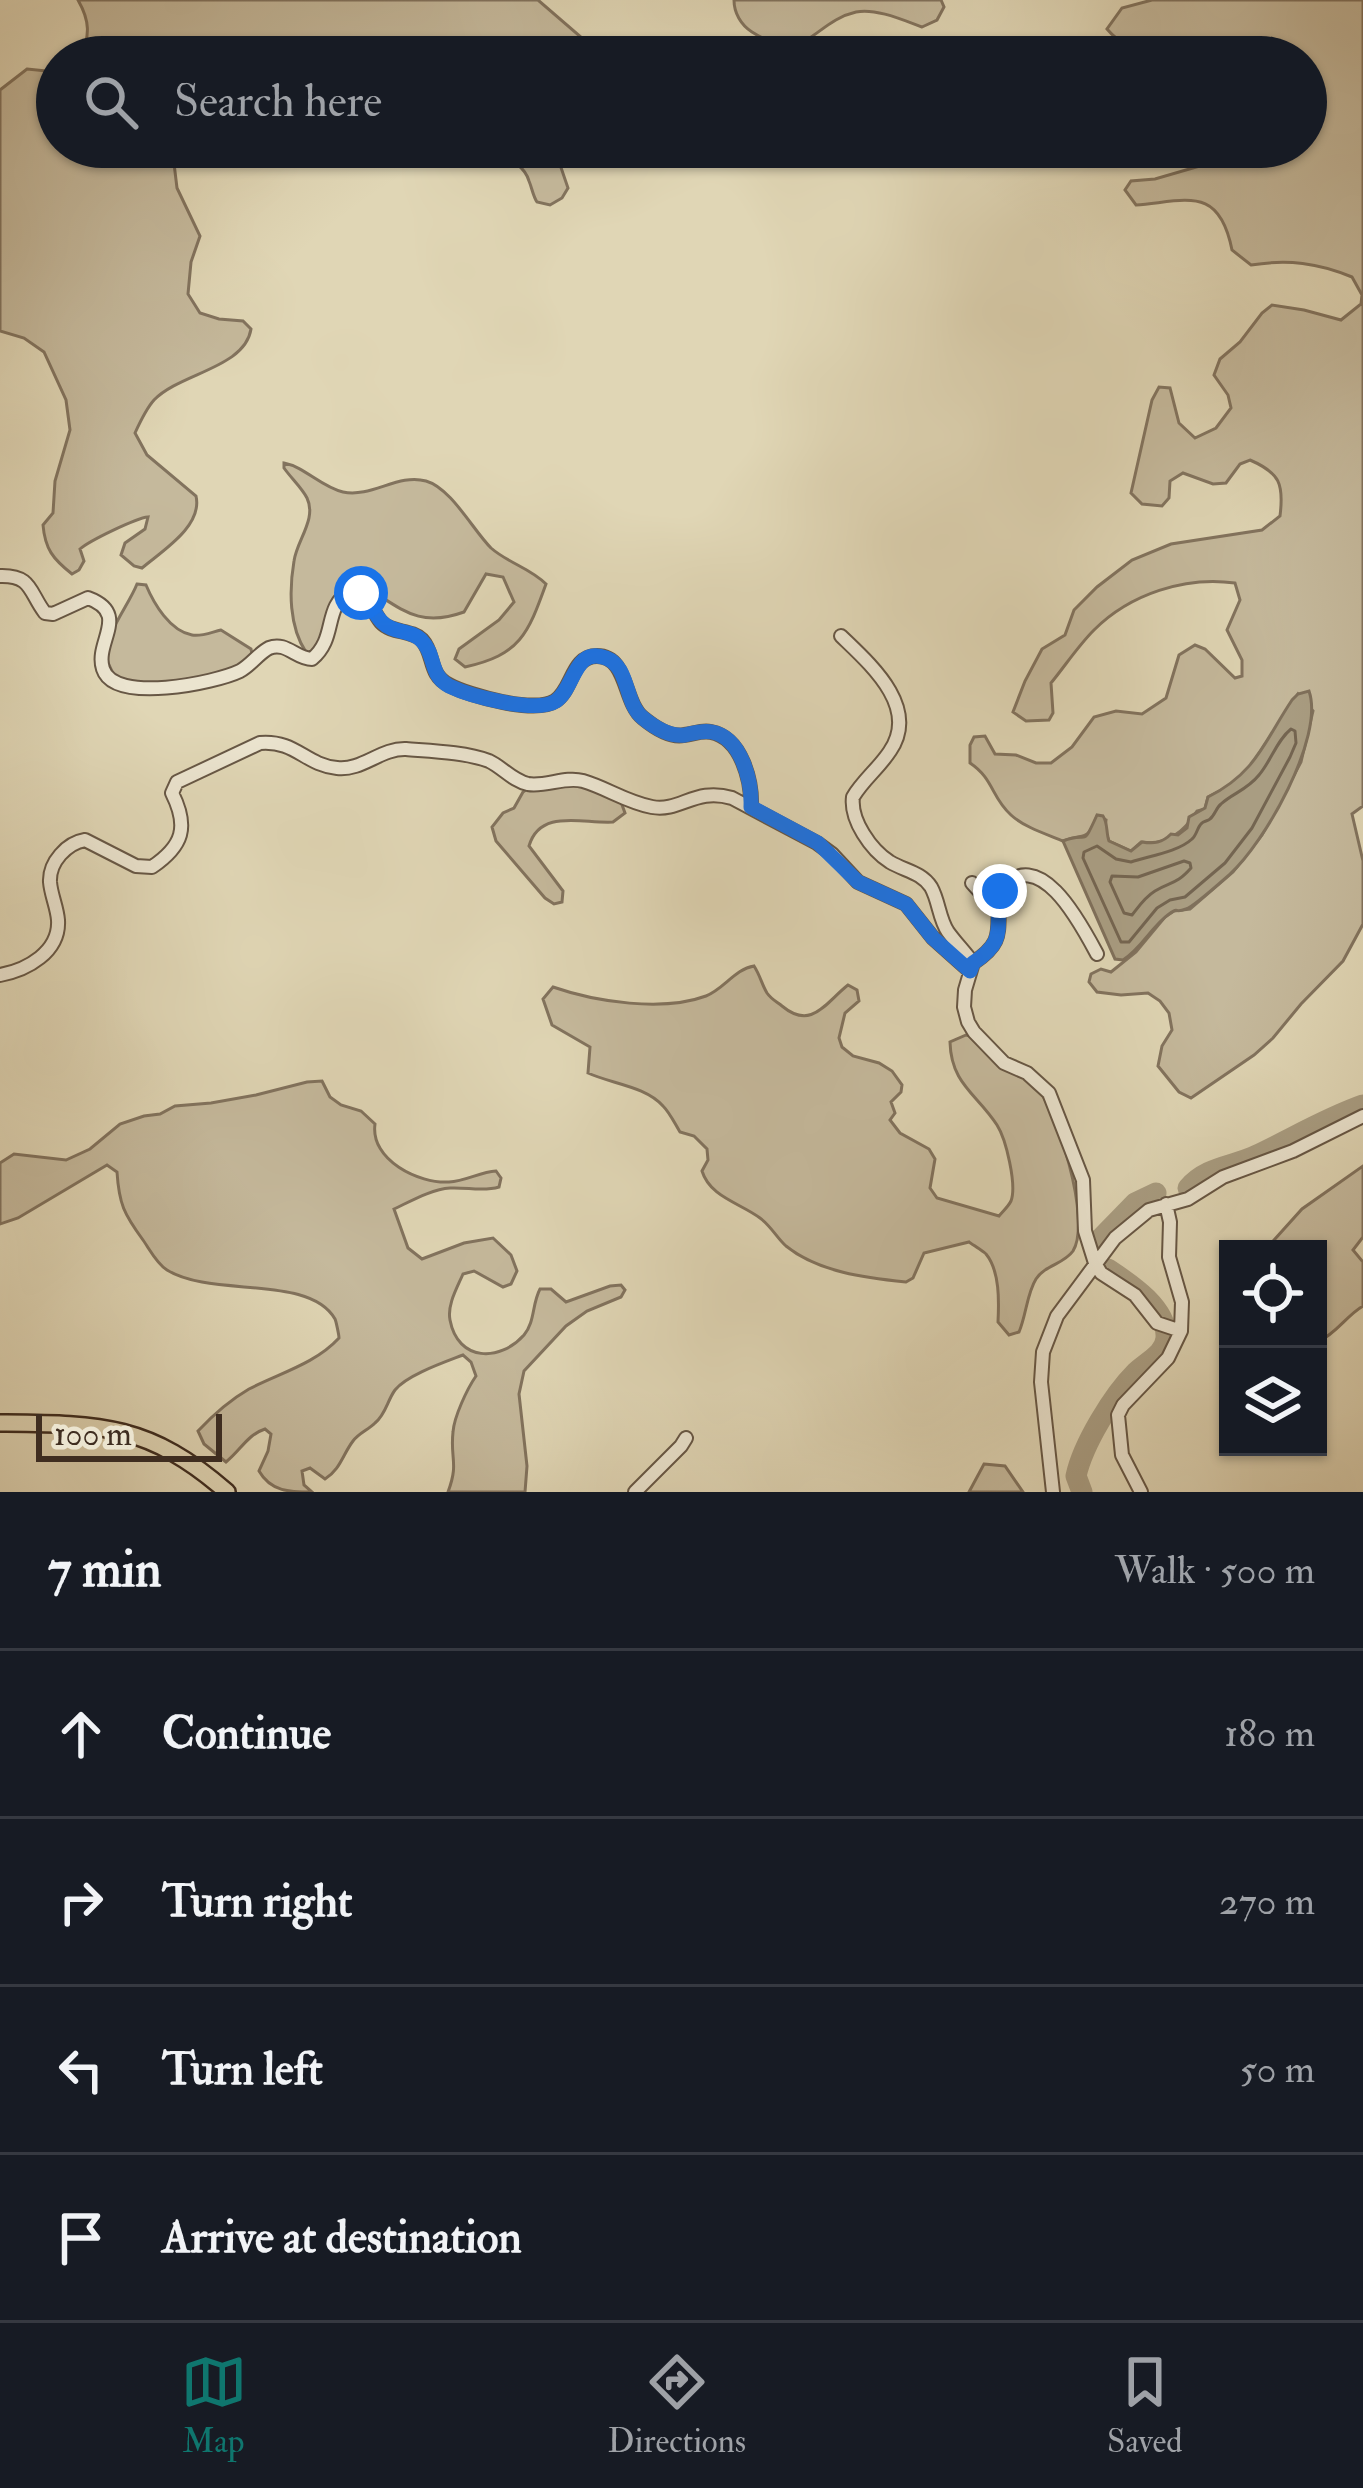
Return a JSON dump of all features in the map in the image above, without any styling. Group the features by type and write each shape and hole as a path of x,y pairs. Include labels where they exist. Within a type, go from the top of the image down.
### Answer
{"main road":[{"path":"0,1423 82,1424 142,1437 167,1448 226,1492"}],"street":[{"path":"0,576 17,576 26,582 45,613 88,598 105,607 109,628 101,664 110,681 123,688 214,682 245,669 277,646 312,659 329,636 337,602 351,590 371,602 382,623 415,634 426,644 432,670 452,687 528,706 554,702 586,658 605,658 620,670 632,705 646,721 676,736 711,732 731,744 748,773 751,807"},
{"path":"841,636 891,692 899,716 890,752 854,797 854,817 883,856 920,875 929,885 948,932 971,967"},
{"path":"0,975 22,970 57,937 51,870 68,846 85,840 136,866 152,867 179,841 182,811 172,793 177,782 260,743 284,743 339,769 391,749 487,760 530,784 584,781 654,807 718,794 818,843 858,882 906,904 933,938 971,967"},
{"path":"1097,954 1068,905 1046,882 1023,876 1000,891 998,934 989,953 971,967 964,1007 974,1032 1004,1063 1027,1073 1049,1093 1083,1180 1085,1232 1101,1273 1135,1294 1170,1327"},
{"path":"972,883 998,911"},
{"path":"1053,1492 1042,1352 1057,1316 1095,1263 1149,1210 1188,1199 1223,1177 1293,1151 1363,1116"},
{"path":"1141,1492 1122,1455 1118,1415 1168,1358 1170,1327 1182,1302 1168,1257 1166,1204"},
{"path":"635,1492 686,1438"}],"shaded area":[{"path":"78,0 538,0 580,36 86,36"},
{"path":"734,0 941,0 944,7 937,20 922,27 864,11 841,17 812,36 760,36 737,14"},
{"path":"1152,0 1363,0 1363,806 1352,814 1363,861 1363,924 1343,961 1273,1038 1191,1098 1179,1092 1158,1066 1172,1030 1169,1013 1160,1001 1148,993 1097,992 1089,982 1091,974 1101,969 1111,972 1136,952 1165,917 1190,909 1233,872 1262,835 1301,762 1313,711 1298,694 1247,772 1208,797 1205,809 1197,811 1174,836 1141,842 1131,851 1109,841 1106,820 1097,816 1087,834 1063,841 1022,823 1004,808 984,775 970,763 970,745 974,737 985,736 995,754 1051,763 1072,747 1094,717 1116,711 1142,714 1166,698 1179,655 1195,645 1235,678 1242,676 1242,660 1227,630 1240,600 1235,583 1197,582 1141,597 1094,630 1051,683 1053,713 1049,720 1026,721 1013,712 1042,649 1065,635 1074,610 1132,560 1171,544 1262,530 1280,516 1278,481 1250,460 1240,464 1226,483 1213,484 1183,473 1170,481 1169,498 1162,506 1142,504 1131,493 1159,387 1170,388 1179,423 1195,438 1216,428 1231,408 1214,375 1220,359 1262,313 1272,305 1341,320 1361,304 1362,295 1352,277 1315,265 1251,265 1232,250 1219,215 1209,206 1185,200 1136,205 1125,190 1131,181 1193,168 1327,168 1327,36 1116,36 1107,29 1122,8"},
{"path":"27,69 36,70 36,168 175,168 177,188 200,236 188,294 200,313 243,321 251,329 237,353 154,400 135,433 147,455 196,496 197,507 170,546 142,568 121,555 125,543 145,529 148,517 80,549 84,561 72,574 46,541 43,525 53,513 55,481 70,430 66,400 44,352 24,338 0,331 0,90"},
{"path":"561,168 568,188 550,205 537,202 523,169"},
{"path":"284,463 343,492 364,492 416,479 435,485 491,548 546,584 527,629 510,649 465,667 455,659 459,649 499,620 514,602 503,577 486,574 464,612 432,618 407,612 358,583 335,601 318,653 306,652 293,620 291,584 309,506"},
{"path":"137,584 146,585 158,608 177,628 195,635 221,630 252,654 245,663 212,680 140,687 115,679 107,660 109,641"},
{"path":"561,776 621,802 625,813 613,822 553,822 535,834 529,846 563,891 562,902 554,904 496,841 492,827 532,785"},
{"path":"754,966 770,997 802,1016 818,1011 848,985 857,990 859,1001 845,1013 839,1038 842,1047 892,1071 902,1085 891,1102 895,1113 890,1120 900,1133 929,1149 935,1159 930,1188 937,1198 999,1216 1010,1203 1013,1184 1000,1132 960,1079 950,1042 966,1035 975,1037 1034,1083 1052,1115 1069,1165 1078,1236 1073,1251 1036,1279 1019,1332 1009,1335 998,1322 994,1269 985,1253 969,1242 924,1253 913,1278 906,1282 827,1268 786,1246 760,1218 712,1187 702,1171 707,1149 694,1136 680,1132 656,1099 588,1073 590,1047 552,1025 543,999 553,987 630,1003 689,1001 712,993"},
{"path":"322,1081 330,1097 361,1111 375,1124 380,1149 411,1174 437,1182 496,1171 501,1178 499,1187 443,1189 394,1209 408,1248 422,1259 493,1238 511,1255 517,1271 511,1284 503,1287 474,1271 463,1274 450,1308 454,1334 462,1344 492,1353 514,1344 528,1330 540,1289 551,1289 566,1302 610,1286 621,1285 625,1290 621,1297 566,1326 524,1371 519,1394 525,1492 448,1492 454,1467 454,1426 476,1376 463,1355 401,1384 379,1419 355,1438 325,1479 310,1468 302,1471 304,1485 312,1492 282,1489 264,1478 259,1471 271,1434 265,1429 226,1462 204,1444 198,1431 242,1393 308,1361 339,1338 335,1319 322,1305 282,1291 209,1283 167,1270 127,1215 117,1172 107,1165 0,1224 0,1163 14,1154 66,1160 90,1149 120,1124 175,1106"},
{"path":"1363,1166 1363,1237 1353,1250 1363,1262 1363,1306 1327,1336 1327,1240 1274,1240 1302,1209"},
{"path":"984,1464 1005,1466 1023,1492 969,1492"}],"water":[{"path":"1309,691 1312,711 1300,761 1259,839 1208,893 1190,907 1169,914 1123,960 1115,959 1063,841 1086,836 1097,815 1105,819 1109,841 1131,851 1142,842 1178,835 1187,828 1189,817 1205,808 1208,797 1248,767 1292,700"}],"waterway":[{"path":"1188,1188 1212,1171 1363,1105"},
{"path":"1097,1242 1135,1203 1156,1193"},
{"path":"1082,1492 1076,1476 1092,1435 1118,1393 1159,1353 1166,1338 1154,1307 1108,1269"}],"route":[{"path":"361,593 382,623 415,634 426,644 432,670 452,687 528,706 542,705 554,702 565,691 586,658 614,662 637,713 676,736 700,731 721,735 748,773 751,807 818,843 858,882 906,904 933,938 970,971 976,959 994,945 1000,891"}]}
